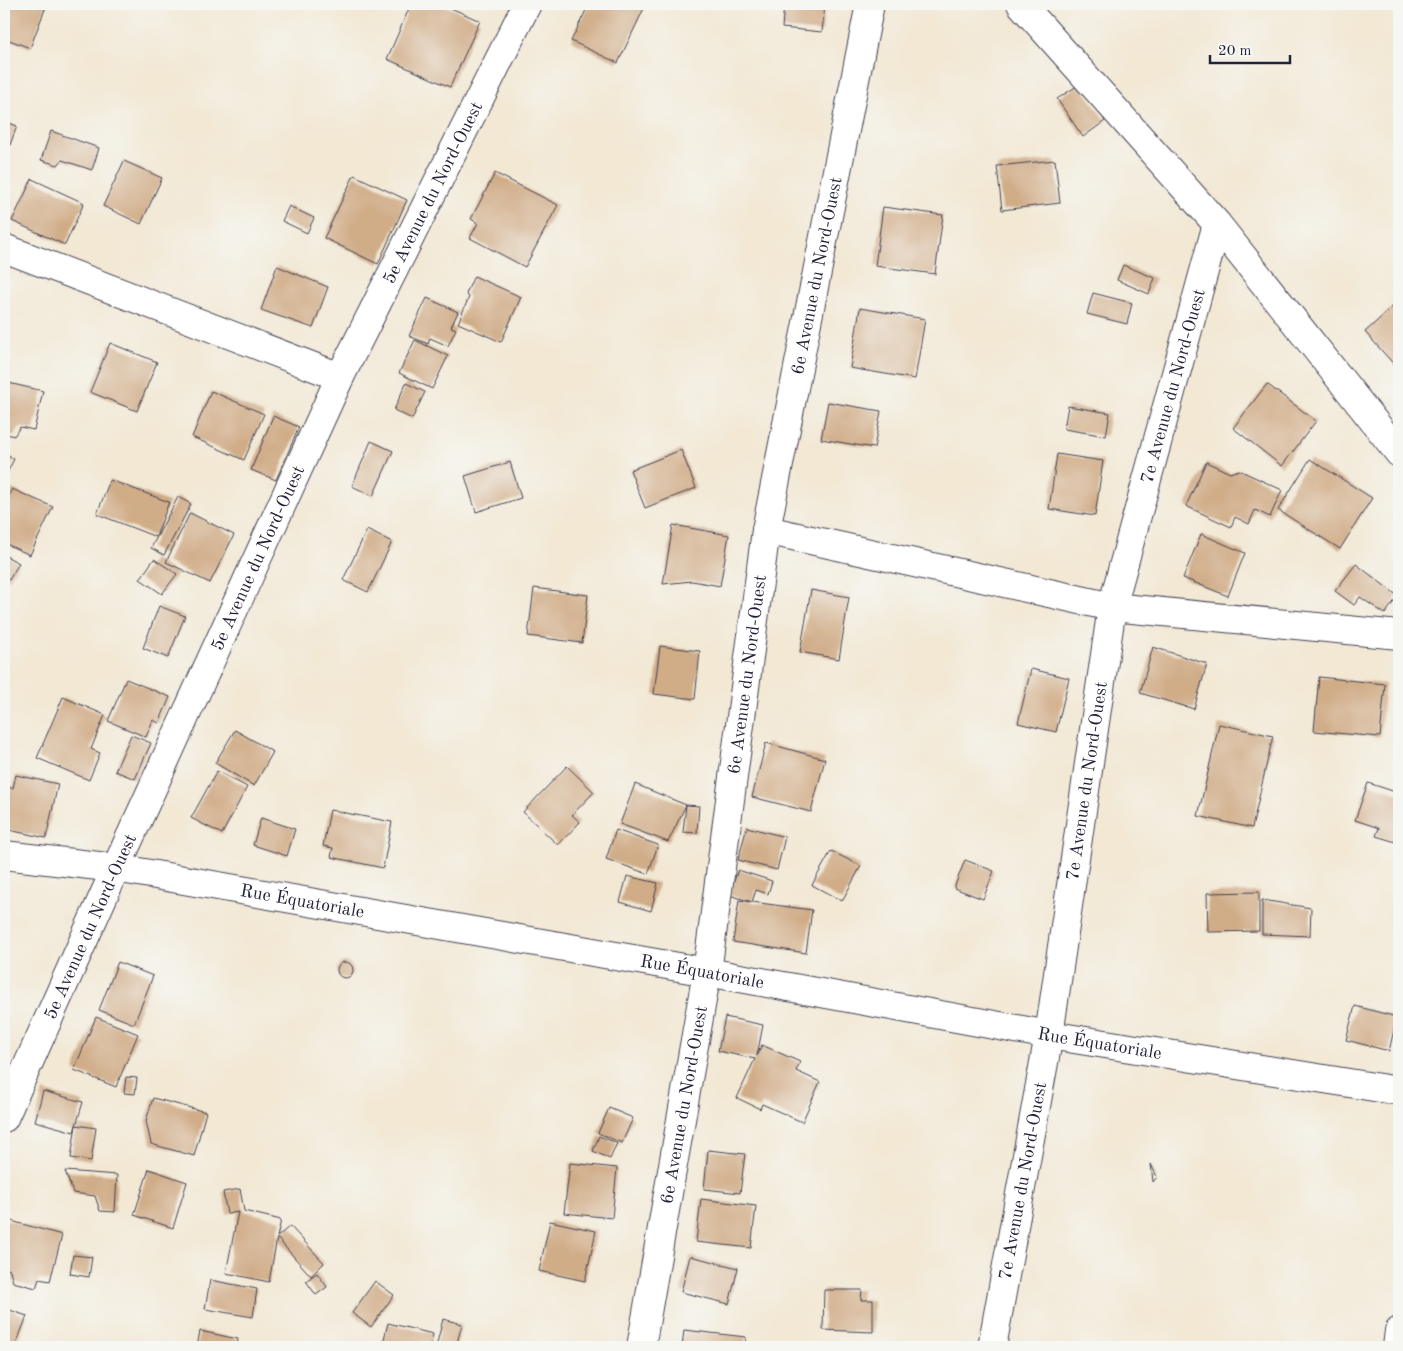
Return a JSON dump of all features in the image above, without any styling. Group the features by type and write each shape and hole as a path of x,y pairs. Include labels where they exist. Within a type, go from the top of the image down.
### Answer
{"street":[{"name":"5e Avenue du Nord-Ouest","path":"4,1118 340,377 527,4"},
{"name":"6e Avenue du Nord-Ouest","path":"641,1347 707,972 766,530 870,4"},
{"path":"1021,4 1217,224 1399,453"},
{"name":"7e Avenue du Nord-Ouest","path":"992,1347 1048,1035 1112,607 1217,224"},
{"path":"4,248 340,377"},
{"path":"766,530 1112,607 1399,635"},
{"name":"Rue Équatoriale","path":"4,855 116,868 707,972 1048,1035 1399,1091"},
{"path":"1397,1347 1399,1331"}],"building":[{"path":"4,4 47,4 30,48 4,38"},
{"path":"411,4 442,4 480,21 450,87 387,59"},
{"path":"589,4 646,4 618,63 571,41"},
{"path":"784,4 825,4 822,32 782,28"},
{"path":"1080,84 1105,121 1083,137 1057,99"},
{"path":"4,121 17,126 4,161"},
{"path":"51,131 99,148 92,170 62,160 58,165 41,160"},
{"path":"1055,160 1060,203 1002,210 997,166"},
{"path":"124,161 162,178 141,224 103,206"},
{"path":"495,173 558,205 525,267 470,238 478,223 471,219"},
{"path":"354,175 407,200 378,264 324,238"},
{"path":"32,179 84,203 65,245 12,221"},
{"path":"289,206 314,218 307,233 282,221"},
{"path":"883,207 943,215 935,274 875,266"},
{"path":"1123,265 1155,278 1149,294 1117,280"},
{"path":"277,266 328,287 313,328 261,310"},
{"path":"474,276 521,297 501,342 458,323 469,297 466,294"},
{"path":"1093,293 1132,303 1127,324 1087,314"},
{"path":"427,298 458,312 451,327 456,329 448,346 430,338 428,344 409,336"},
{"path":"1399,301 1399,370 1365,332"},
{"path":"860,308 925,319 915,379 850,368"},
{"path":"415,340 448,356 432,389 399,373"},
{"path":"110,343 157,362 137,411 90,392"},
{"path":"4,382 43,391 34,430 20,427 14,436 4,433"},
{"path":"406,383 425,392 412,419 394,410"},
{"path":"1267,384 1316,421 1282,466 1233,428"},
{"path":"211,391 264,414 244,460 192,437"},
{"path":"828,402 881,411 874,448 821,439"},
{"path":"1068,406 1110,413 1106,436 1064,429"},
{"path":"273,416 299,427 276,480 251,470"},
{"path":"371,441 393,451 373,496 352,486"},
{"path":"681,450 696,488 645,508 630,470"},
{"path":"4,454 14,459 4,479"},
{"path":"1057,454 1103,461 1095,516 1049,509"},
{"path":"1310,459 1372,498 1340,549 1278,510"},
{"path":"510,462 521,498 476,512 465,476"},
{"path":"1206,462 1230,473 1239,470 1282,490 1270,517 1255,510 1249,524 1235,517 1231,527 1186,506"},
{"path":"110,480 169,502 156,537 97,514"},
{"path":"12,489 53,507 30,555 4,543 4,506"},
{"path":"178,497 191,504 164,555 151,548"},
{"path":"190,513 234,535 210,583 166,562"},
{"path":"673,525 729,535 720,586 692,581 663,584"},
{"path":"367,530 392,542 368,592 343,580"},
{"path":"1201,534 1245,553 1228,596 1183,578"},
{"path":"4,555 19,563 9,580 4,577"},
{"path":"154,559 177,574 162,594 140,579"},
{"path":"1356,564 1398,596 1385,614 1360,597 1354,605 1335,591"},
{"path":"534,588 588,595 582,643 528,636"},
{"path":"811,590 849,597 839,659 800,652"},
{"path":"159,606 185,616 168,658 143,648"},
{"path":"660,646 700,651 695,699 654,694"},
{"path":"1153,647 1207,664 1194,709 1140,693"},
{"path":"1031,669 1069,678 1056,732 1018,723"},
{"path":"1319,677 1385,684 1380,737 1314,731"},
{"path":"126,679 170,697 159,723 153,720 146,737 108,721"},
{"path":"63,697 105,715 91,749 100,753 89,780 37,758"},
{"path":"1219,724 1273,736 1252,828 1198,816"},
{"path":"235,730 273,752 254,786 215,763"},
{"path":"131,735 151,743 135,779 115,771"},
{"path":"766,743 825,759 811,812 752,797"},
{"path":"567,766 594,792 572,815 580,822 558,845 523,812"},
{"path":"217,771 247,787 222,834 191,818"},
{"path":"16,775 58,784 46,838 4,829 9,798 4,797 4,787 13,788"},
{"path":"1368,783 1399,793 1399,843 1376,836 1379,828 1355,820"},
{"path":"635,784 686,805 668,842 620,824"},
{"path":"686,805 699,806 697,833 683,832"},
{"path":"330,810 392,822 383,868 331,857 333,848 323,846"},
{"path":"261,818 295,829 287,856 253,845"},
{"path":"747,827 785,837 777,870 738,860"},
{"path":"616,830 658,845 648,874 606,859"},
{"path":"831,851 861,866 842,901 812,885"},
{"path":"965,860 994,871 983,899 954,888"},
{"path":"738,870 772,881 768,894 756,890 752,902 729,895"},
{"path":"627,876 658,883 651,911 620,902"},
{"path":"1259,892 1259,931 1208,932 1207,893"},
{"path":"739,900 812,910 806,953 733,942"},
{"path":"1262,900 1311,908 1310,936 1262,934"},
{"path":"118,962 153,976 134,1024 99,1010"},
{"path":"345,962 353,970 345,978 337,970"},
{"path":"1355,1006 1397,1017 1389,1051 1346,1040"},
{"path":"96,1017 138,1034 116,1087 74,1070"},
{"path":"725,1017 763,1025 757,1056 762,1045 800,1062 796,1071 820,1082 802,1122 762,1104 760,1109 737,1098 755,1059 718,1051"},
{"path":"126,1077 137,1078 135,1094 124,1093"},
{"path":"43,1091 83,1102 74,1132 35,1121"},
{"path":"153,1098 206,1112 194,1156 151,1144 146,1121"},
{"path":"609,1108 633,1118 622,1143 598,1133"},
{"path":"76,1125 96,1128 91,1161 71,1158"},
{"path":"599,1136 617,1143 610,1159 593,1151"},
{"path":"708,1150 745,1154 740,1193 704,1189"},
{"path":"570,1163 617,1168 612,1218 564,1213"},
{"path":"1151,1164 1157,1177 1153,1182"},
{"path":"149,1169 187,1182 173,1228 134,1215"},
{"path":"65,1171 117,1175 115,1212 100,1211 95,1196 73,1193"},
{"path":"240,1189 244,1211 281,1220 277,1237 290,1226 324,1263 311,1276 277,1238 269,1282 226,1273 238,1212 227,1214 223,1192"},
{"path":"701,1199 756,1206 751,1248 696,1242"},
{"path":"4,1219 62,1235 50,1281 39,1279 36,1288 13,1282 10,1270 4,1268"},
{"path":"550,1221 596,1231 585,1281 539,1271"},
{"path":"73,1255 92,1257 89,1277 70,1274"},
{"path":"690,1256 738,1268 729,1304 681,1292"},
{"path":"317,1273 327,1287 316,1295 306,1281"},
{"path":"210,1280 257,1289 253,1317 205,1309"},
{"path":"375,1281 394,1295 371,1327 352,1313"},
{"path":"824,1290 862,1290 861,1300 873,1300 873,1332 823,1330"},
{"path":"4,1308 27,1316 15,1347 4,1347"},
{"path":"443,1319 462,1324 456,1347 436,1347"},
{"path":"388,1323 433,1334 430,1347 382,1347"},
{"path":"684,1330 746,1337 745,1347 682,1347"},
{"path":"200,1331 238,1339 237,1347 197,1347"}]}
